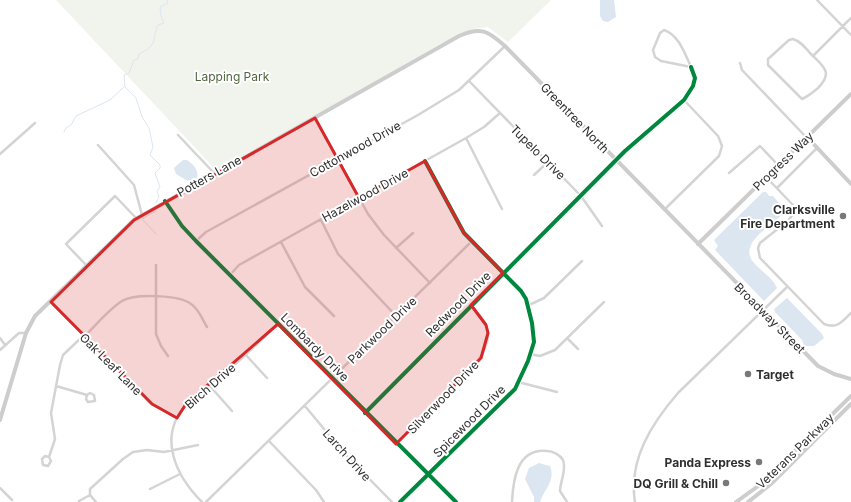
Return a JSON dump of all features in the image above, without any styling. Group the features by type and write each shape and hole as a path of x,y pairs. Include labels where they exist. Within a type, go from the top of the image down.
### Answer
{"main road":[{"name":"Potters Lane","path":"0,420 26,333 35,316 137,219 214,173 315,118 459,36 470,30 483,30"},
{"name":"Greentree North","path":"483,30 492,34 505,46 698,244"},
{"name":"Progress Way","path":"698,244 778,165 808,138 851,94"},
{"path":"808,138 851,184"},
{"name":"Lombardy Drive","path":"165,202 182,226 196,241 333,378 365,413 456,502"},
{"name":"Broadway Street","path":"698,244 763,312 820,368 851,379"},
{"name":"Veterans Parkway","path":"736,502 748,495 761,484 851,396"},
{"name":"Veterans Parkway","path":"748,502 765,489 851,404"},
{"path":"761,484 765,489"}],"street":[{"path":"817,0 851,35"},
{"path":"813,56 851,18"},
{"name":"Redwood Drive","path":"365,413 616,160 684,100 694,86 695,78 691,67 683,47 670,32 664,30 660,33 652,50 655,57 661,61 691,67"},
{"path":"793,39 798,40 813,56 825,68 826,79 808,96 802,99 768,65 768,59 789,40 793,39"},
{"name":"Cottonwood Drive","path":"196,241 206,232 337,158 418,115 459,90 505,46"},
{"path":"740,63 742,70 808,138"},
{"name":"Tupelo Drive","path":"469,81 581,196 602,226"},
{"path":"665,209 719,156 722,146 718,136 684,100"},
{"name":"Hazelwood Drive","path":"230,275 240,265 466,138 484,127 500,113"},
{"path":"315,118 368,214 396,248 430,283"},
{"path":"0,154 35,123"},
{"path":"178,135 214,173"},
{"path":"466,138 502,209"},
{"path":"98,145 134,185 142,215"},
{"path":"729,173 760,146 778,165"},
{"path":"777,188 817,148"},
{"name":"Spicewood Drive","path":"400,502 515,389 534,342 528,306 521,291 472,241 460,226 425,161"},
{"path":"534,176 548,162"},
{"path":"766,177 793,205 794,212 789,220 760,243 758,254 824,324 835,326 840,324 851,313"},
{"path":"87,267 66,244 92,217 115,196 137,219"},
{"path":"321,220 338,254 396,316"},
{"path":"396,248 414,233"},
{"name":"Parkwood Drive","path":"206,502 472,241"},
{"path":"280,242 305,287 334,316"},
{"path":"528,306 544,298 582,260"},
{"path":"156,265 156,334 161,346 168,356"},
{"path":"635,502 634,477 639,457 653,425 678,393 788,287"},
{"path":"49,457 55,439 51,413 63,355 112,309 124,300 139,296 172,298 188,302 199,313 206,327"},
{"name":"Oak Leaf Lane","path":"51,302 152,404 177,418"},
{"path":"530,354 540,356 555,350 604,302"},
{"name":"Silverwood Drive","path":"396,444 473,368 481,358 488,341 488,333 486,325 471,305"},
{"name":"Birch Drive","path":"202,502 180,474 175,465 172,429 186,404 210,385 278,324"},
{"path":"0,350 19,333 26,333"},
{"path":"0,338 5,344"},
{"path":"567,338 578,349"},
{"path":"245,354 267,378"},
{"path":"518,382 557,392"},
{"path":"210,385 232,411"},
{"path":"56,386 87,395"},
{"name":"Larch Drive","path":"305,406 343,452 392,502"},
{"path":"269,441 316,490 324,502"},
{"path":"96,502 90,495 90,489 123,458 133,452 173,450 198,445"},
{"path":"512,502 515,474 519,464 529,454 538,451 556,453 563,460 564,469 560,491 567,502"},
{"path":"150,488 180,474"},
{"path":"0,488 12,500"},
{"path":"78,501 90,495"}],"highlighted area":[{"path":"315,118 359,198 425,161 464,233 503,273 471,305 486,325 488,333 481,358 396,444 278,324 186,404 177,418 152,404 51,302 134,220"}],"green space":[{"name":"Lapping Park","path":"56,0 551,0 508,42 488,27 473,29 440,44 218,172"}],"shaded area":[{"path":"600,0 614,0 616,17 608,22 603,21 600,16"},
{"path":"183,160 187,160 193,165 197,172 197,178 188,181 176,174 174,168"},
{"path":"763,192 766,192 769,196 773,196 786,211 759,234 753,241 750,248 750,256 754,263 770,278 777,288 764,301 715,250 718,246 714,240"},
{"path":"787,298 822,334 824,338 814,346 804,346 802,340 775,312 774,309"},
{"path":"539,463 550,466 552,476 540,502 534,502 534,497 525,479 529,468"}],"waterway":[{"path":"156,203 159,197 157,191 160,187 155,173 160,168 160,165 150,155 153,147 149,128 142,117 136,98 125,87 124,75 129,73 134,60 138,59 139,54 152,45 158,25 164,23 161,16 160,7 168,3 167,0"},
{"path":"64,132 66,128 71,125 76,116 110,100 124,87"},
{"path":"156,211 142,219 156,234"}],"cycle path":[{"path":"365,413 625,151 684,100 693,86 695,78 691,67"},
{"path":"400,502 515,389 528,361 534,342 532,323 526,299 521,291 464,233 425,161"},
{"path":"165,201 182,226 196,241 456,502"}],"place":[{"name":"Clarksville Fire Department","path":"843,216"},
{"name":"Target","path":"748,374"},
{"name":"Panda Express","path":"759,462"},
{"name":"DQ Grill & Chill","path":"726,483"}]}
